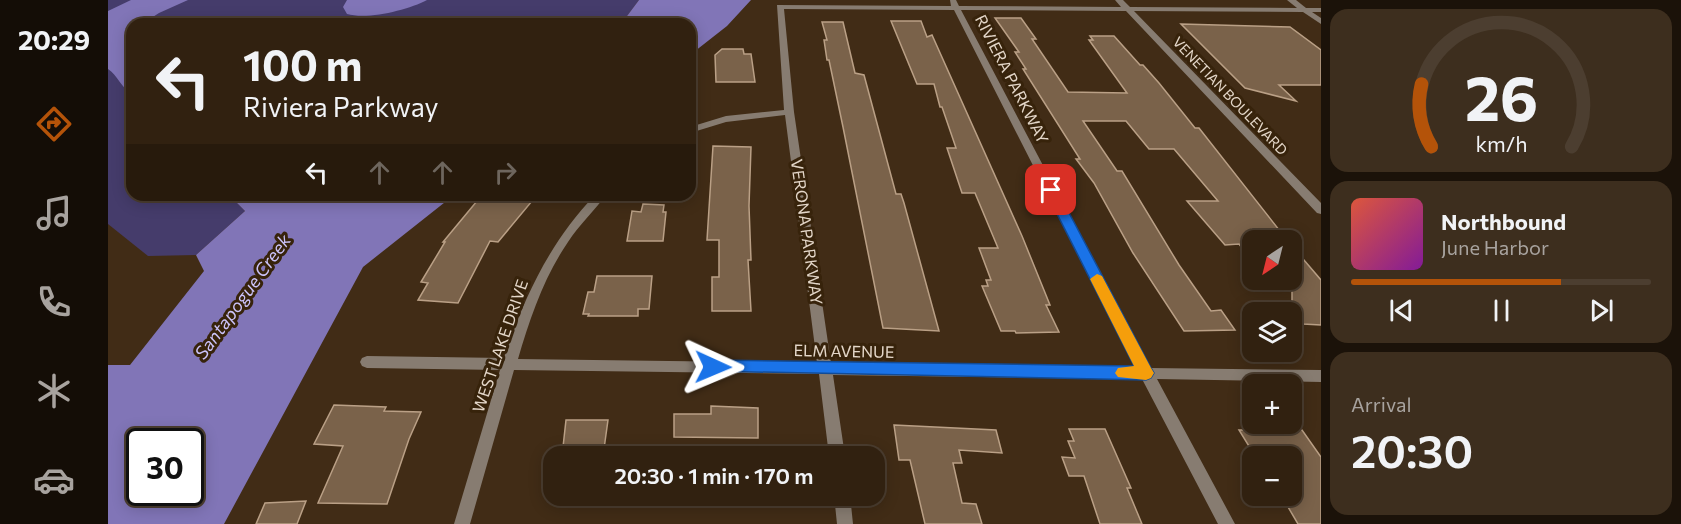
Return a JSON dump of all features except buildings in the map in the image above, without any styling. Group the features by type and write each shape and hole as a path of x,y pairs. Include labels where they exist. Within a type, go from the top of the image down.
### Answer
{"street":[{"name":"VENETIAN BOULEVARD","path":"1119,0 1321,210"},
{"path":"1291,0 1321,22"},
{"path":"954,4 1128,9 1321,10"},
{"name":"VERONA PARKWAY","path":"836,446 827,368 789,112 780,7 954,4"},
{"name":"RIVIERA PARKWAY","path":"954,4 1227,524"},
{"path":"696,128 740,117 789,112"},
{"name":"WEST LAKE DRIVE","path":"462,524 508,364 528,305 555,249 595,201"},
{"name":"ELM AVENUE","path":"367,362 1321,376"},
{"path":"843,506 845,524"}],"shaded area":[{"path":"108,0 639,0 626,18 126,18 126,201 235,201 245,211 196,255 148,256 108,224"}],"water":[{"path":"131,0 188,0 151,18 126,18 126,90 108,69 108,11"},
{"path":"347,0 427,0 377,15 356,16 347,14 343,7"},
{"path":"639,0 751,0 727,26 696,50 696,18 626,18"},
{"name":"Santapogue Creek","path":"235,201 446,201 363,267 224,524 108,524 108,365 130,365 204,271 196,255 245,211"}],"slow traffic":[{"path":"1097,279 1146,373 1123,373"}],"route":[{"path":"713,367 1146,373 1051,190"}]}
